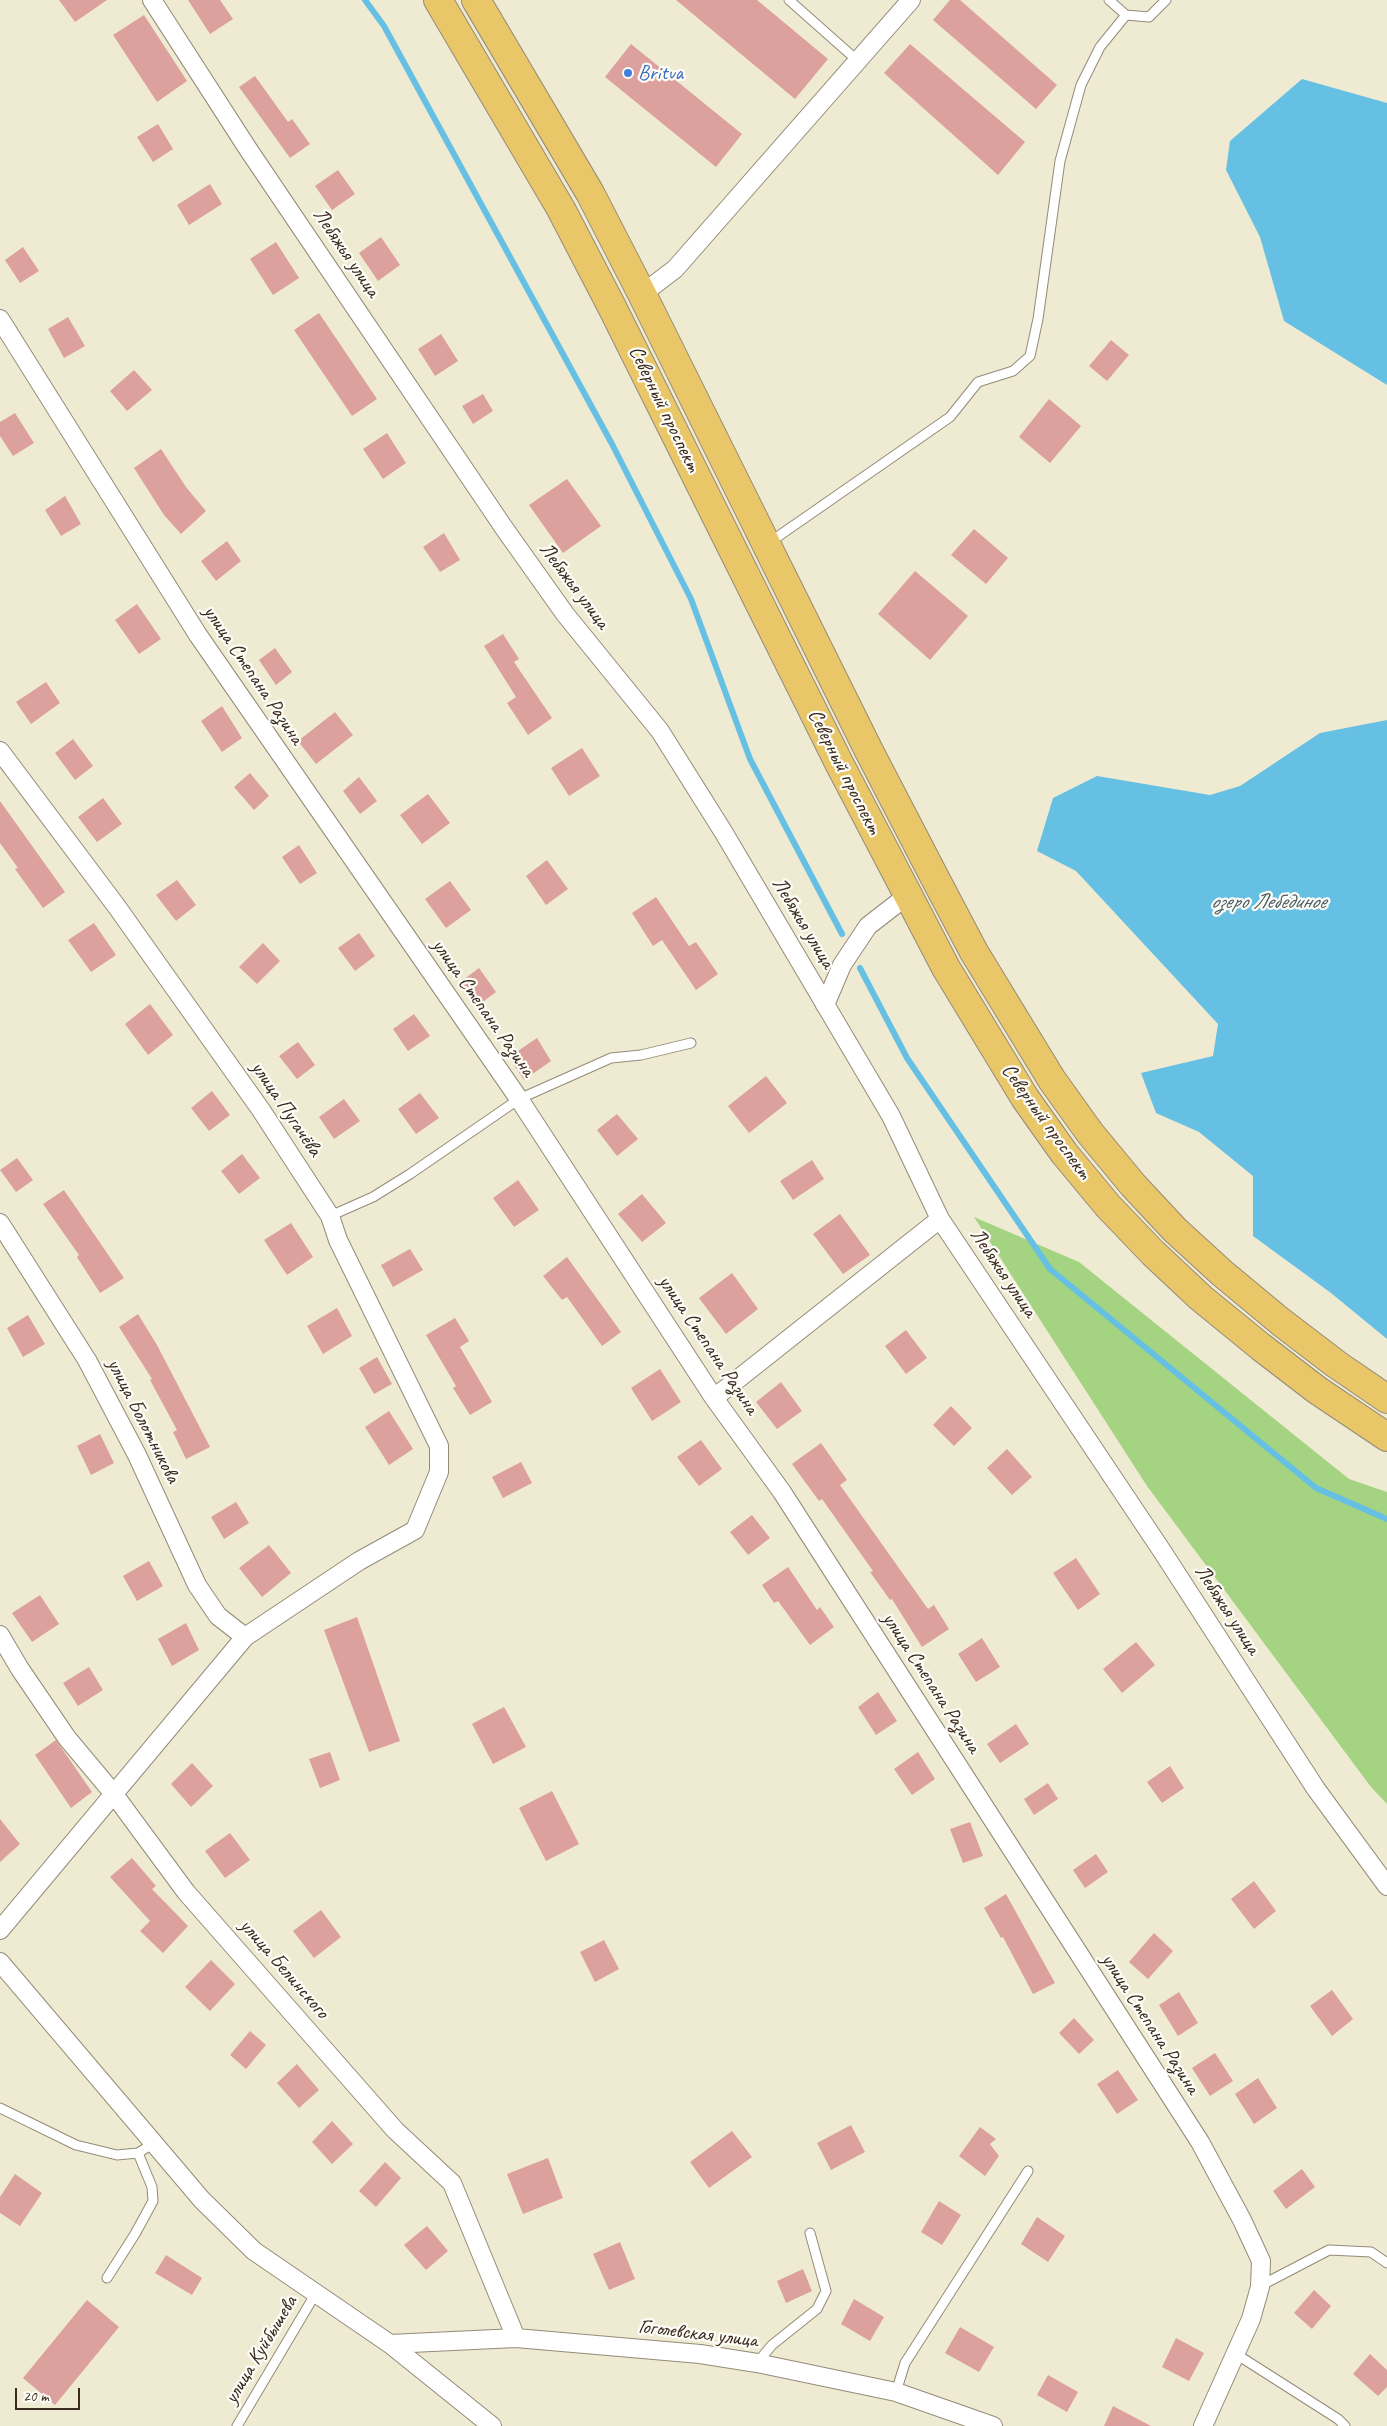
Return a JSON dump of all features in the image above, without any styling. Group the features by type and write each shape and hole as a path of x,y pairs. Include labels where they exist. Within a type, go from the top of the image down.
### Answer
{"main road":[{"name":"Северный проспект","path":"438,0 561,208 819,686 974,952 1047,1072 1090,1133 1133,1185 1176,1230 1222,1273 1336,1364 1387,1398"},
{"name":"Северный проспект","path":"476,0 580,177 642,294 767,544 819,686 908,895 946,968 1025,1098 1064,1153 1108,1206 1153,1253 1201,1298 1317,1390 1387,1436"}],"street":[{"name":"Лебяжья улица","path":"152,0 248,149 504,528 565,614 660,731 724,833 891,1116 940,1219 1162,1551 1316,1788 1387,1886"},
{"path":"642,294 675,269 859,62 911,0"},
{"name":"улица Степана Разина","path":"0,319 198,635 519,1099 714,1398 782,1492 1200,2142 1242,2220 1261,2261 1260,2287 1252,2319 1203,2426"},
{"name":"улица Пугачёва","path":"0,751 117,907 255,1102 330,1216 338,1240 439,1446 439,1472 415,1530 359,1562 245,1637"},
{"path":"825,1005 842,965 868,926 908,895"},
{"path":"714,1398 940,1219"},
{"name":"улица Болотникова","path":"0,1223 87,1360 137,1455 197,1585 218,1616 245,1637"},
{"name":"улица Белинского","path":"0,1635 20,1669 66,1738 113,1793 199,1906 395,2130 452,2183 516,2338"},
{"path":"0,1930 245,1637"},
{"path":"0,1962 202,2200 254,2251 390,2344 492,2426"},
{"name":"Гоголевская улица","path":"390,2344 516,2338 700,2354 757,2363 896,2392 993,2426"}],"lane":[{"path":"789,0 859,62"},
{"path":"1109,0 1126,15 1149,17 1166,0"},
{"path":"767,544 950,417 978,382 1014,371 1030,356 1038,319 1060,162 1081,85 1100,47 1126,15"},
{"path":"330,1216 373,1197 410,1174 519,1099 611,1058 641,1056 691,1043"},
{"path":"0,2108 76,2145 117,2155 138,2153 154,2143"},
{"path":"107,2278 153,2201 152,2187 138,2153"},
{"path":"896,2392 905,2363 1028,2170"},
{"path":"757,2363 772,2345 817,2309 826,2291 810,2234"},
{"path":"1260,2287 1329,2250 1371,2252 1387,2262"},
{"name":"улица Куйбышева","path":"237,2426 316,2293"},
{"path":"1236,2354 1338,2419 1345,2426"}],"green space":[{"path":"974,1217 1079,1262 1349,1479 1387,1492 1387,1804 1371,1787 1147,1486"}],"water":[{"path":"1302,79 1387,103 1387,385 1284,321 1260,237 1226,170 1230,141"},
{"name":"озеро Лебединое","path":"1387,720 1387,1339 1331,1293 1253,1236 1253,1176 1199,1132 1156,1113 1141,1073 1213,1056 1218,1024 1076,871 1037,851 1053,798 1097,776 1210,795 1240,786 1320,733"}],"building":[{"path":"59,0 107,0 75,22"},
{"path":"188,0 220,0 233,19 210,34"},
{"path":"676,0 757,0 828,59 795,99"},
{"path":"950,0 960,0 1057,85 1036,109 933,20"},
{"path":"144,15 187,81 157,102 113,35"},
{"path":"631,44 742,134 716,167 605,77"},
{"path":"910,44 1025,142 998,175 884,73"},
{"path":"255,76 288,122 292,119 310,144 290,158 239,87"},
{"path":"158,124 173,149 153,162 137,137"},
{"path":"338,170 355,194 332,210 315,186"},
{"path":"210,184 222,204 189,225 177,205"},
{"path":"381,237 400,265 378,281 359,253"},
{"path":"276,242 299,278 273,295 250,259"},
{"path":"23,247 39,271 20,283 5,260"},
{"path":"319,313 377,399 352,416 294,330"},
{"path":"68,317 85,346 64,358 48,329"},
{"path":"441,334 458,361 435,376 418,349"},
{"path":"1111,340 1129,355 1107,381 1089,366"},
{"path":"134,370 152,390 127,411 110,391"},
{"path":"483,394 493,411 473,424 462,406"},
{"path":"1049,399 1081,426 1050,463 1019,437"},
{"path":"15,413 34,443 13,456 0,436 0,422"},
{"path":"387,433 406,463 383,479 363,449"},
{"path":"161,449 186,487 206,511 181,534 164,515 134,468"},
{"path":"567,479 601,526 563,553 529,505"},
{"path":"65,496 81,524 61,536 45,510"},
{"path":"974,529 1008,558 986,584 951,555"},
{"path":"444,533 460,560 440,572 423,547"},
{"path":"227,541 241,561 216,581 201,561"},
{"path":"915,571 968,616 930,660 878,614"},
{"path":"137,604 161,639 139,654 115,620"},
{"path":"503,634 519,659 514,662 552,718 528,735 507,703 516,697 484,646"},
{"path":"275,648 292,672 276,685 259,660"},
{"path":"46,682 60,703 31,724 16,702"},
{"path":"222,706 242,738 222,752 201,721"},
{"path":"335,712 353,735 316,764 298,741"},
{"path":"73,739 93,766 75,780 55,753"},
{"path":"582,748 600,776 569,796 551,768"},
{"path":"250,773 269,796 254,810 234,787"},
{"path":"359,777 377,801 360,814 343,791"},
{"path":"428,794 450,823 422,844 400,815"},
{"path":"103,798 122,824 97,842 78,817"},
{"path":"0,801 65,892 43,908 15,869 18,868 0,843"},
{"path":"299,845 317,873 300,884 282,857"},
{"path":"547,860 568,889 546,905 526,876"},
{"path":"177,880 196,905 176,921 156,895"},
{"path":"450,881 471,910 446,928 425,899"},
{"path":"656,897 689,946 696,942 718,974 696,990 662,940 653,946 632,913"},
{"path":"94,923 116,955 91,972 68,940"},
{"path":"359,933 375,956 355,971 338,948"},
{"path":"263,943 280,961 257,984 239,967"},
{"path":"479,968 496,992 476,1007 459,983"},
{"path":"150,1004 173,1035 148,1055 125,1024"},
{"path":"414,1014 430,1036 408,1051 393,1029"},
{"path":"537,1038 551,1061 524,1080 509,1057"},
{"path":"298,1042 315,1065 297,1079 279,1056"},
{"path":"766,1076 787,1103 749,1133 728,1106"},
{"path":"212,1091 230,1115 209,1131 191,1108"},
{"path":"420,1093 439,1118 416,1134 398,1109"},
{"path":"344,1099 360,1121 334,1139 319,1117"},
{"path":"617,1114 638,1139 617,1156 597,1130"},
{"path":"242,1154 260,1178 239,1194 221,1171"},
{"path":"17,1158 33,1180 16,1192 0,1170"},
{"path":"812,1160 824,1179 793,1200 780,1181"},
{"path":"518,1180 539,1210 514,1227 493,1198"},
{"path":"64,1190 124,1278 100,1293 77,1257 79,1255 43,1204"},
{"path":"642,1194 666,1223 642,1242 618,1214"},
{"path":"840,1214 870,1255 843,1274 813,1234"},
{"path":"291,1223 313,1257 287,1275 264,1240"},
{"path":"410,1249 423,1270 393,1287 381,1265"},
{"path":"567,1257 621,1332 602,1346 567,1297 562,1300 543,1276"},
{"path":"732,1273 758,1309 726,1334 699,1298"},
{"path":"337,1308 352,1336 323,1354 307,1326"},
{"path":"138,1314 157,1345 210,1447 186,1459 173,1432 177,1430 150,1380 152,1379 119,1327"},
{"path":"28,1315 45,1344 23,1357 7,1328"},
{"path":"455,1318 469,1341 460,1347 492,1402 470,1415 453,1388 456,1386 426,1335"},
{"path":"906,1330 927,1358 906,1374 885,1346"},
{"path":"377,1357 392,1384 374,1394 359,1368"},
{"path":"660,1369 681,1402 652,1421 631,1388"},
{"path":"781,1382 802,1411 777,1429 756,1402"},
{"path":"951,1406 972,1428 954,1446 933,1425"},
{"path":"389,1411 413,1449 389,1465 365,1427"},
{"path":"100,1434 114,1463 91,1475 77,1446"},
{"path":"701,1440 722,1469 699,1486 677,1457"},
{"path":"821,1443 847,1480 840,1485 928,1609 934,1605 949,1629 922,1647 892,1599 890,1600 870,1572 873,1571 822,1499 819,1501 792,1464"},
{"path":"1007,1449 1032,1477 1012,1495 987,1468"},
{"path":"521,1462 532,1483 503,1498 492,1477"},
{"path":"236,1502 249,1523 224,1539 211,1517"},
{"path":"752,1515 770,1538 748,1555 730,1532"},
{"path":"269,1545 291,1573 262,1597 239,1568"},
{"path":"1076,1558 1100,1594 1078,1610 1053,1573"},
{"path":"149,1561 163,1586 137,1601 123,1576"},
{"path":"788,1567 817,1610 820,1607 834,1627 810,1645 778,1601 774,1603 762,1585"},
{"path":"40,1595 59,1624 32,1642 12,1613"},
{"path":"357,1617 400,1741 369,1752 324,1630"},
{"path":"186,1623 199,1650 172,1666 158,1639"},
{"path":"982,1638 1000,1667 976,1682 958,1654"},
{"path":"1136,1642 1155,1665 1122,1693 1103,1669"},
{"path":"89,1667 103,1690 78,1706 63,1683"},
{"path":"878,1692 897,1721 876,1735 858,1707"},
{"path":"504,1707 526,1747 493,1764 472,1724"},
{"path":"1016,1724 1029,1744 1000,1763 987,1744"},
{"path":"56,1740 92,1792 71,1808 35,1755"},
{"path":"330,1752 340,1780 320,1788 309,1759"},
{"path":"918,1752 935,1779 912,1795 894,1769"},
{"path":"192,1763 213,1786 191,1807 171,1784"},
{"path":"1170,1766 1184,1788 1162,1803 1147,1782"},
{"path":"1048,1783 1058,1799 1034,1815 1024,1799"},
{"path":"552,1791 579,1844 546,1861 519,1808"},
{"path":"0,1819 20,1844 0,1862"},
{"path":"970,1822 983,1856 963,1863 950,1829"},
{"path":"230,1833 250,1860 225,1878 205,1851"},
{"path":"1096,1854 1108,1872 1085,1888 1073,1870"},
{"path":"132,1858 156,1886 152,1889 188,1926 163,1953 140,1931 150,1921 110,1877"},
{"path":"1254,1881 1276,1911 1254,1929 1231,1899"},
{"path":"1006,1894 1055,1983 1033,1994 1003,1937 1001,1938 984,1908"},
{"path":"321,1910 341,1937 314,1958 293,1931"},
{"path":"1154,1933 1173,1951 1148,1979 1129,1962"},
{"path":"604,1940 619,1969 595,1982 580,1952"},
{"path":"211,1960 235,1984 210,2011 185,1987"},
{"path":"1332,1990 1353,2019 1332,2036 1310,2006"},
{"path":"1179,1992 1198,2023 1178,2036 1159,2005"},
{"path":"1074,2018 1094,2040 1079,2054 1059,2033"},
{"path":"250,2031 266,2045 246,2069 230,2055"},
{"path":"1215,2053 1233,2081 1210,2096 1192,2068"},
{"path":"297,2064 319,2090 299,2108 277,2083"},
{"path":"1118,2070 1138,2100 1117,2114 1097,2084"},
{"path":"1258,2078 1277,2108 1254,2124 1235,2094"},
{"path":"332,2121 353,2144 332,2164 312,2142"},
{"path":"851,2125 865,2152 831,2170 817,2143"},
{"path":"980,2127 996,2139 990,2144 999,2156 985,2176 959,2156"},
{"path":"732,2131 752,2157 709,2188 690,2162"},
{"path":"548,2158 563,2198 523,2214 507,2174"},
{"path":"385,2162 401,2178 376,2207 359,2191"},
{"path":"1302,2169 1315,2187 1286,2209 1273,2191"},
{"path":"15,2174 42,2193 20,2226 0,2213 0,2197"},
{"path":"939,2201 961,2215 942,2245 921,2232"},
{"path":"1037,2217 1065,2236 1048,2262 1021,2244"},
{"path":"427,2226 448,2251 426,2270 404,2245"},
{"path":"620,2242 635,2279 609,2290 593,2254"},
{"path":"166,2255 202,2278 192,2295 155,2273"},
{"path":"803,2269 812,2291 786,2303 777,2281"},
{"path":"1314,2290 1331,2306 1312,2329 1294,2313"},
{"path":"854,2299 884,2317 870,2341 841,2324"},
{"path":"87,2300 119,2327 55,2405 23,2378"},
{"path":"960,2327 994,2347 979,2372 945,2353"},
{"path":"1176,2338 1204,2353 1189,2381 1162,2367"},
{"path":"1370,2354 1387,2370 1387,2387 1378,2396 1353,2374"},
{"path":"1048,2375 1078,2392 1067,2412 1037,2395"},
{"path":"1113,2406 1151,2426 1104,2426"}],"waterway":[{"path":"365,0 384,26 612,444 691,599 750,759 842,934"},
{"path":"860,968 907,1058 1050,1269 1316,1488 1387,1519"}],"place":[{"name":"Britva","path":"628,73"}]}
